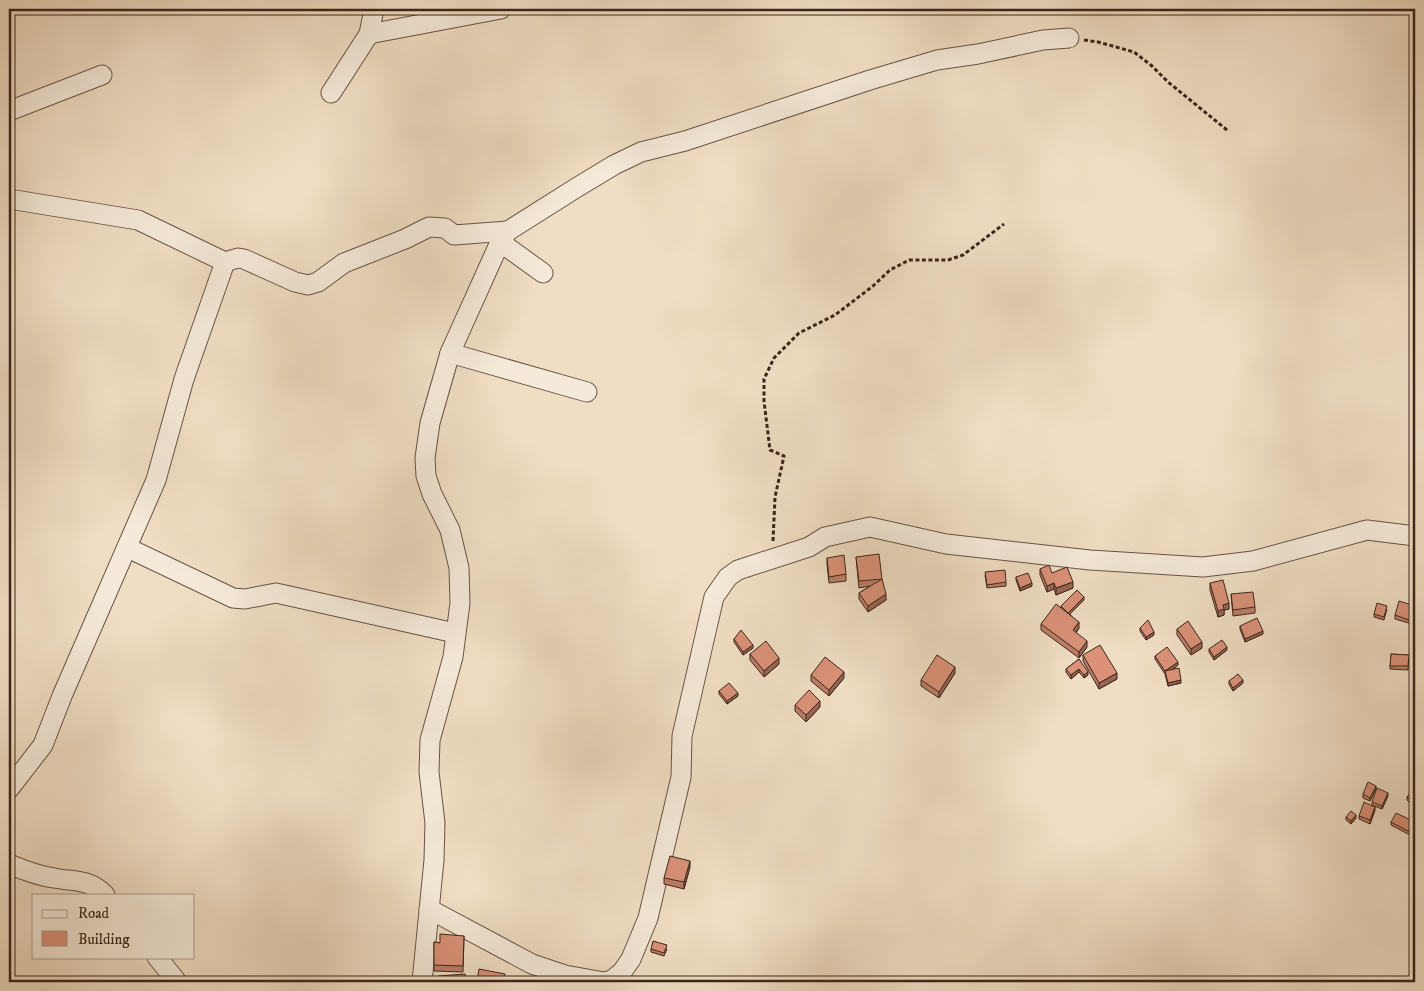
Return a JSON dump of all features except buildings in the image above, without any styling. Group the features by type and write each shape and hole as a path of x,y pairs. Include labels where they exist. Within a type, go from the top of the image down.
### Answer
{"street":[{"path":"331,92 369,34 374,9"},
{"path":"369,34 501,9"},
{"path":"422,982 436,823 429,772 430,740 452,657 460,603 459,568 450,530 432,494 426,476 425,458 430,423 450,353 504,237 576,188 641,152 686,141 870,80 937,60 978,54 1043,40 1069,38"},
{"path":"9,111 102,75"},
{"path":"9,199 138,220 225,262 238,258 244,259 295,282 308,285 318,282 344,263 430,227 445,228 454,235 504,237 543,272"},
{"path":"9,789 44,745 62,696 156,480 184,379 225,262"},
{"path":"450,353 588,392"},
{"path":"429,909 532,964 565,975 604,982 612,980 622,972 631,959 651,908 681,777 682,736 714,597 728,577 738,570 809,547 825,537 870,527 946,544 1090,560 1203,567 1252,561 1367,530 1415,536"},
{"path":"128,548 233,598 245,600 276,594 455,633"},
{"path":"9,864 54,878 79,880 98,888 104,894"},
{"path":"158,958 177,982"}],"path":[{"path":"1069,38 1098,42 1134,52 1227,130"},
{"path":"772,559 775,497 784,456 770,450 764,401 764,379 774,358 799,333 835,315 873,286 890,270 909,260 948,260 963,256 1004,224"}]}
